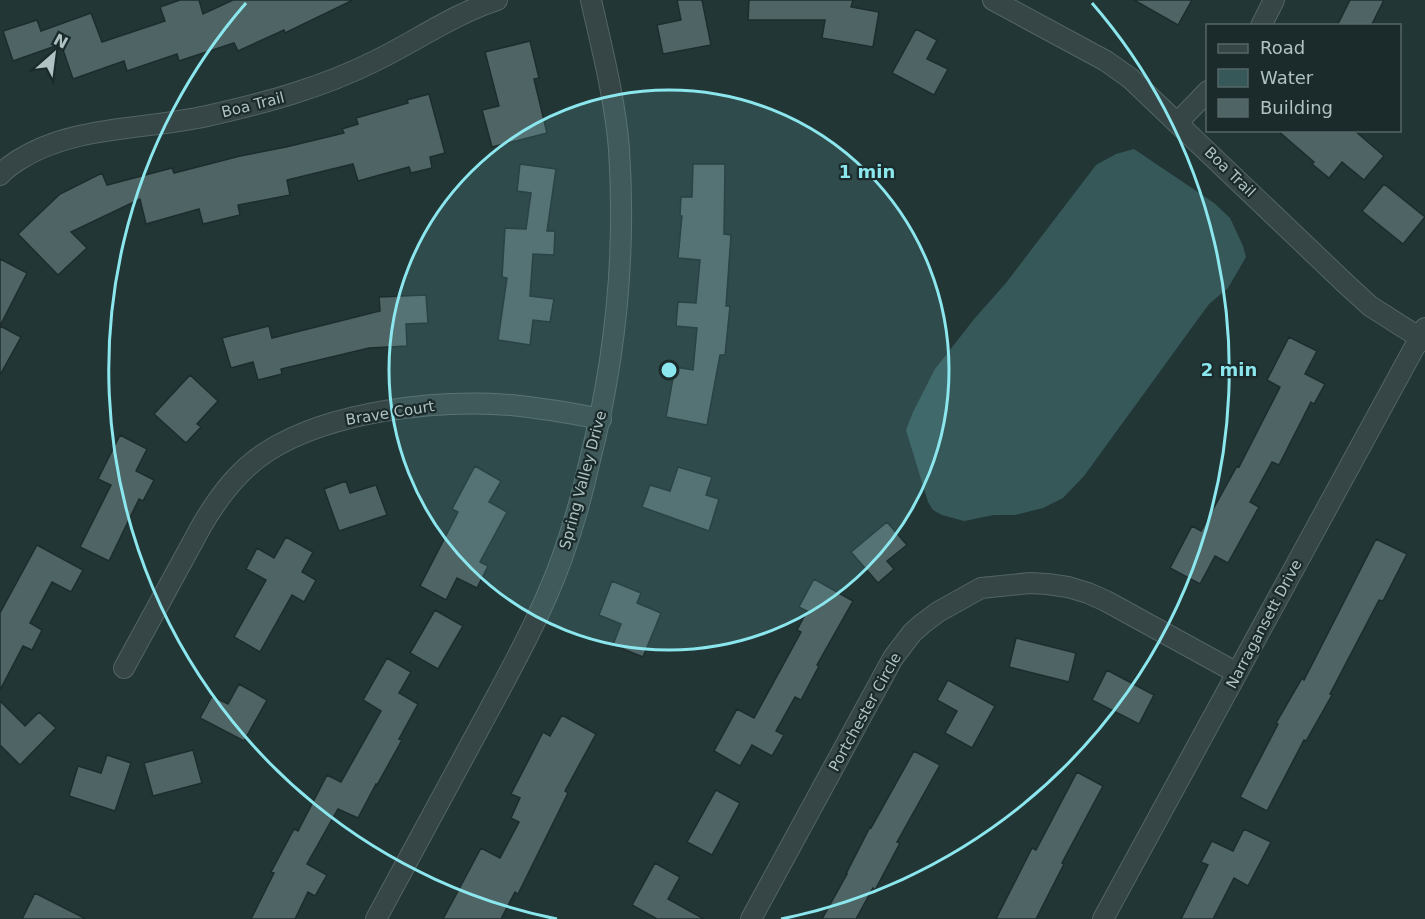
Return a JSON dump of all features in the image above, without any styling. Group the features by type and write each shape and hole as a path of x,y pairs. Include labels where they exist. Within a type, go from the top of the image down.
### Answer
{"street":[{"name":"Boa Trail","path":"0,175 25,156 66,140 107,131 204,117 284,98 373,62 470,10 497,0"},
{"name":"Spring Valley Drive","path":"376,919 516,660 541,609 562,560 577,513 601,419 621,255 621,207 619,148 613,106 591,0"},
{"name":"Boa Trail","path":"993,0 1106,61 1130,78 1370,306 1423,335"},
{"path":"1262,24 1274,0"},
{"path":"1178,122 1206,93"},
{"name":"Narragansett Drive","path":"1103,919 1423,335"},
{"name":"Brave Court","path":"124,668 201,525 216,502 231,483 251,464 287,441 341,420 395,409 430,406 508,405 601,419"},
{"name":"Portchester Circle","path":"751,919 893,658 922,624 938,612 981,588 1030,583 1068,587 1088,593 1237,673"}],"water":[{"path":"1134,149 1214,203 1230,218 1246,257 1228,288 1209,304 1084,476 1063,498 1043,508 1015,515 994,515 964,521 942,515 933,510 928,502 906,430 935,369 1006,283 1096,165 1116,154"}],"building":[{"path":"180,0 199,0 203,14 233,0 353,0 285,33 284,30 238,51 234,43 179,61 177,54 127,71 124,61 73,79 61,44 13,61 3,31 37,20 41,31 91,13 102,42 165,21 160,7"},
{"path":"677,0 702,0 711,45 663,54 657,25 681,20"},
{"path":"749,0 853,0 851,7 879,12 873,47 822,38 825,20 748,20"},
{"path":"1134,0 1192,0 1178,25"},
{"path":"1350,0 1384,0 1372,24 1338,24"},
{"path":"916,29 937,40 927,59 948,69 934,95 892,73"},
{"path":"530,41 539,78 534,79 547,133 492,147 482,110 499,106 485,52"},
{"path":"429,94 445,153 430,157 432,168 411,173 409,167 358,181 353,164 287,180 290,195 238,205 240,215 203,224 199,209 146,224 140,199 71,232 87,248 58,275 18,234 60,194 102,173 107,185 172,168 174,173 344,133 342,129 358,124 356,118 408,103 407,100"},
{"path":"1279,132 1356,132 1384,156 1364,180 1342,162 1329,178 1312,164 1314,162"},
{"path":"520,164 556,169 547,231 555,231 554,255 533,254 530,296 554,299 550,322 533,320 530,345 498,340 507,278 502,277 505,228 526,229 531,193 517,191"},
{"path":"693,164 725,164 724,234 731,235 726,306 730,306 725,355 720,355 707,425 666,417 675,367 693,370 697,328 676,326 678,302 696,303 700,260 678,258 682,216 680,216 681,197 692,197"},
{"path":"1384,184 1425,217 1403,244 1362,211"},
{"path":"0,259 27,273 0,326"},
{"path":"426,295 428,323 406,324 407,346 369,348 281,369 282,374 258,380 253,362 231,368 222,338 269,326 272,338 380,311 379,297"},
{"path":"0,326 21,337 0,375"},
{"path":"1289,337 1317,351 1305,374 1325,384 1314,404 1311,402 1279,465 1272,462 1250,502 1259,507 1228,563 1215,556 1200,584 1170,568 1192,526 1201,531 1237,466 1239,467 1280,387 1267,380"},
{"path":"190,375 218,401 197,424 201,427 186,443 154,414"},
{"path":"120,435 147,449 136,471 154,480 143,501 139,499 109,561 80,547 111,485 98,479"},
{"path":"475,466 501,481 489,502 507,512 480,562 488,566 477,588 457,578 446,600 420,586 458,512 452,509"},
{"path":"678,467 712,477 706,495 719,499 709,531 642,507 650,485 670,491"},
{"path":"346,481 350,493 376,485 387,515 339,531 324,489"},
{"path":"887,522 907,545 887,561 894,569 878,583 851,552"},
{"path":"286,537 313,552 302,572 316,580 304,602 292,595 260,652 234,637 266,580 246,569 257,548 274,558"},
{"path":"1376,539 1407,554 1383,601 1379,600 1330,694 1332,695 1306,741 1304,740 1267,811 1240,797 1278,724 1276,723 1302,678 1304,680"},
{"path":"37,545 83,570 71,592 52,582 30,623 42,630 32,650 23,646 0,690 0,613"},
{"path":"814,579 853,601 817,665 819,666 801,700 795,697 776,731 784,735 772,756 752,745 740,766 714,751 737,709 754,718 801,632 797,630 807,611 799,607"},
{"path":"612,581 641,593 637,603 661,613 643,657 613,645 621,624 599,615"},
{"path":"435,610 463,626 438,669 410,653"},
{"path":"1016,638 1076,653 1069,682 1009,667"},
{"path":"387,658 411,672 399,693 418,704 399,739 402,740 358,818 338,809 307,864 327,875 315,896 308,892 295,919 251,919 274,873 271,872 294,829 298,831 327,775 341,782 381,711 363,700"},
{"path":"1107,670 1154,695 1139,724 1092,700"},
{"path":"948,680 995,706 972,748 945,733 957,711 937,700"},
{"path":"239,684 267,700 244,741 200,718 212,696 228,704"},
{"path":"0,701 25,726 39,712 56,728 20,765 0,745"},
{"path":"562,715 596,734 565,791 568,793 518,894 515,892 501,919 443,919 481,848 500,858 519,822 511,818 520,798 511,794 543,732 550,736"},
{"path":"193,750 202,783 153,796 144,763"},
{"path":"914,751 940,765 897,842 900,843 875,890 873,888 856,919 822,919 870,827"},
{"path":"107,755 131,763 115,811 69,796 78,766 101,773"},
{"path":"1077,772 1103,786 1062,863 1064,864 1036,919 996,919 1032,848 1036,850"},
{"path":"716,790 740,803 712,855 687,842"},
{"path":"1244,829 1271,842 1248,886 1234,878 1213,919 1181,919 1208,865 1201,862 1212,841 1233,851"},
{"path":"655,863 680,877 668,899 704,919 657,919 632,905"},
{"path":"35,893 86,919 22,919"}]}
